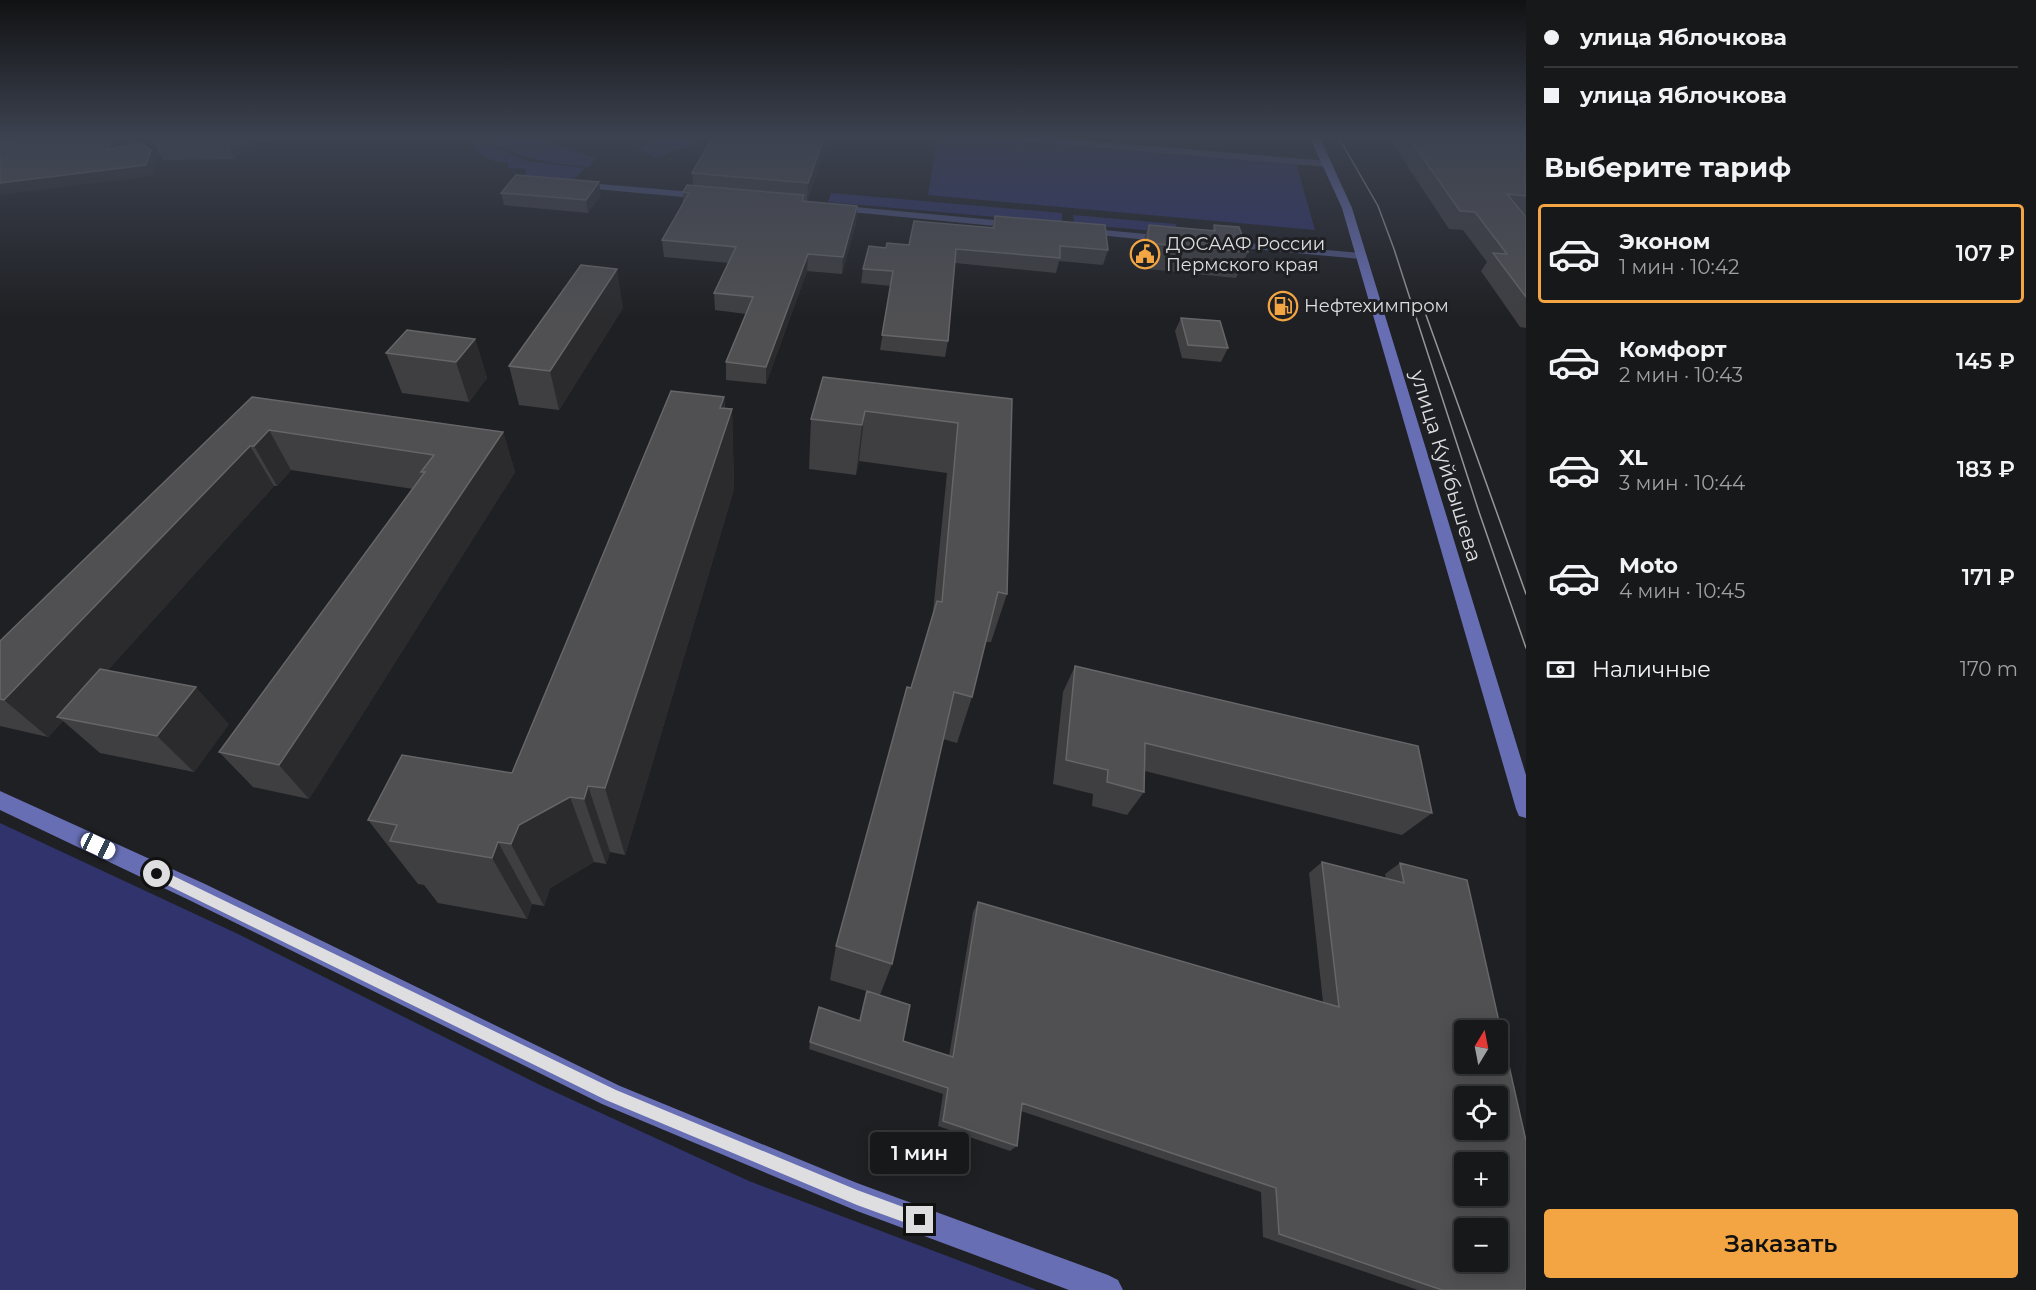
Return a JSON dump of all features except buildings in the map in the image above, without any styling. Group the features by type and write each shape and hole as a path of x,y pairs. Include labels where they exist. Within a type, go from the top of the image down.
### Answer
{"main road":[{"name":"улица Куйбышева","path":"1344,198 1526,809"},
{"path":"0,800 238,912 611,1095 857,1197 1108,1290"}],"street":[{"path":"825,207 1033,226"},
{"path":"1068,230 1178,240"},
{"path":"1212,243 1361,256"}],"shaded area":[{"path":"829,198 891,198 1062,213 1062,223 828,202"},
{"path":"963,198 1306,198 1315,230"},
{"path":"1073,215 1176,224 1178,233 1074,224"},
{"path":"0,823 238,934 540,1085 749,1181 1037,1290 0,1290"}],"tram line":[{"path":"1374,198 1394,249 1479,512 1526,648"},
{"path":"1426,315 1526,594"}],"place":[{"name":"ДОСААФ России Пермского края","path":"1145,254"},
{"name":"Нефтехимпром","path":"1283,306"}],"route":[{"path":"157,874 611,1095 857,1197 920,1220"}]}
